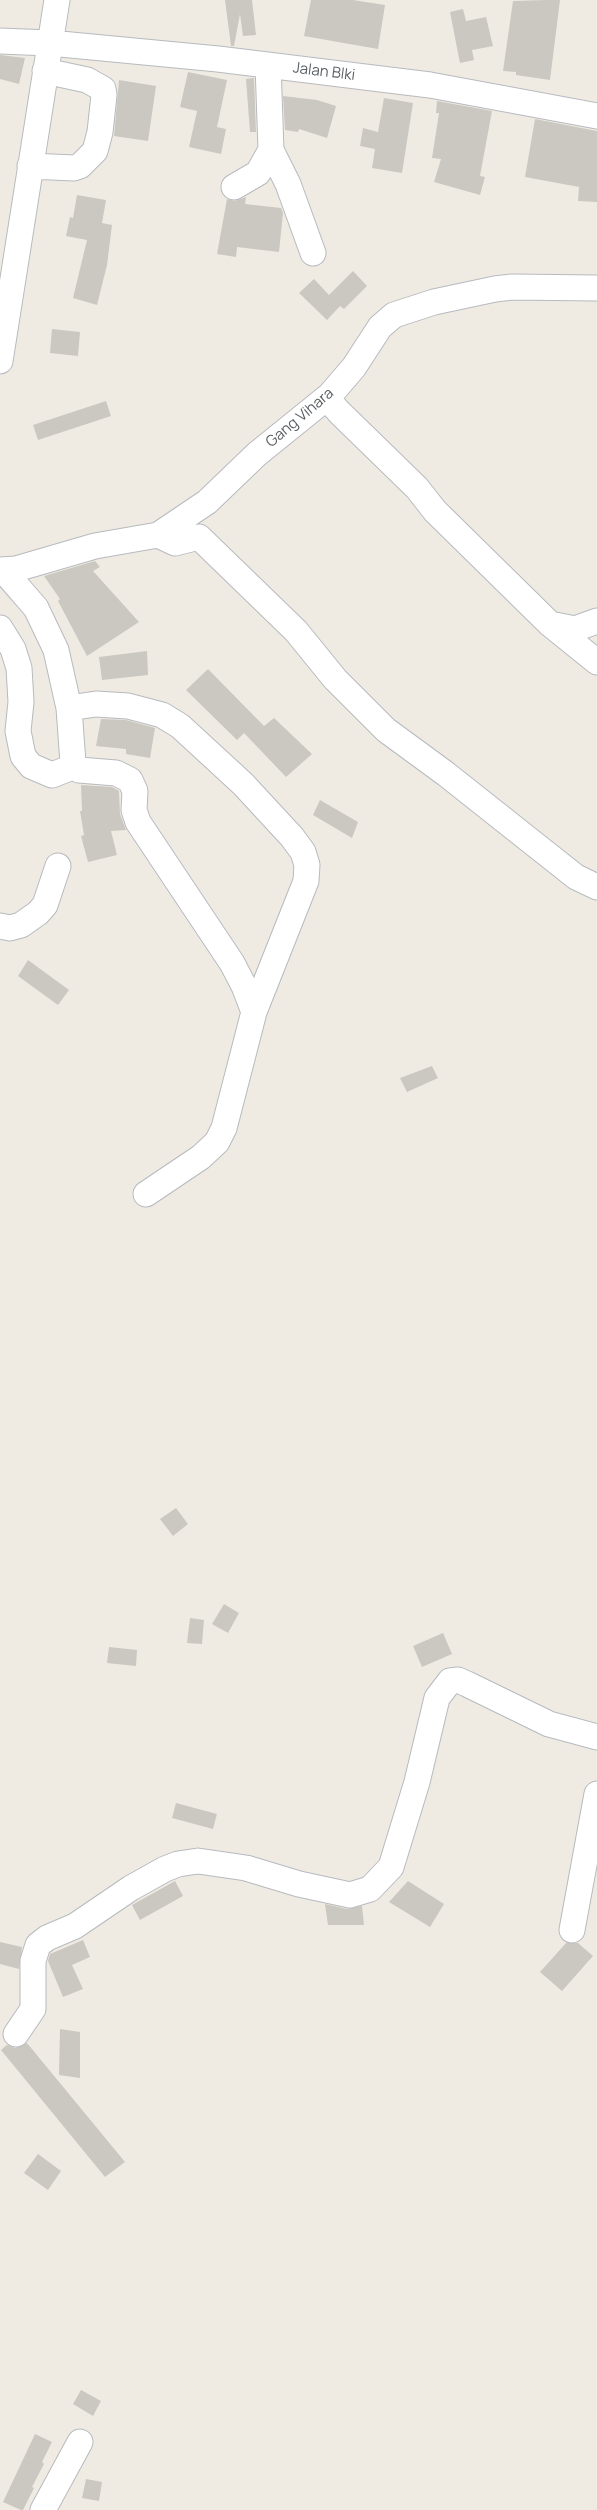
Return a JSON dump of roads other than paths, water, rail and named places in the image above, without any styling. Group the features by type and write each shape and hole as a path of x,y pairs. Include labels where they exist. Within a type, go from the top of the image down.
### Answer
{"street":[{"path":"0,360 56,0"},
{"name":"Jalan Blki","path":"0,41 50,43 268,65 430,85 597,116"},
{"path":"268,65 271,150 288,184 313,253"},
{"path":"30,166 74,168 87,161 95,151 102,119 104,95 100,85 87,80 45,71"},
{"path":"234,187 258,173 271,150"},
{"name":"Gang Vihara","path":"2,570 16,569 95,546 158,535 207,502 257,454 330,395 354,367 380,327 394,315 434,302 496,289 512,287 597,288"},
{"path":"330,395 332,403 371,445 550,624 597,662"},
{"path":"158,535 175,543 199,538 296,631 335,679 386,730 446,774 576,877 597,887"},
{"path":"2,570 24,592 42,618 61,669 69,708 71,753 76,766 88,772 122,775 130,780 135,791 134,810 138,822 232,963 244,986 254,1012"},
{"path":"550,624 576,629 597,621"},
{"path":"0,628 13,649 19,668 21,702 18,731 23,756 31,766 52,775 76,766"},
{"path":"69,708 96,704 128,706 162,715 180,726 243,784 292,836 303,852 307,865 306,881 254,1012 224,1128 217,1142 201,1157 146,1194"},
{"path":"0,926 10,928 21,925 38,913 44,905 58,866"},
{"path":"16,2034 33,2009 32,1961 38,1944 46,1938 75,1926 131,1888 165,1869 198,1860 246,1868 299,1884 350,1895 370,1889 389,1872 395,1858 417,1782 437,1698 450,1681 458,1680 549,1724 597,1737"},
{"path":"572,1930 597,1794"},
{"path":"43,2510 80,2442"}]}
